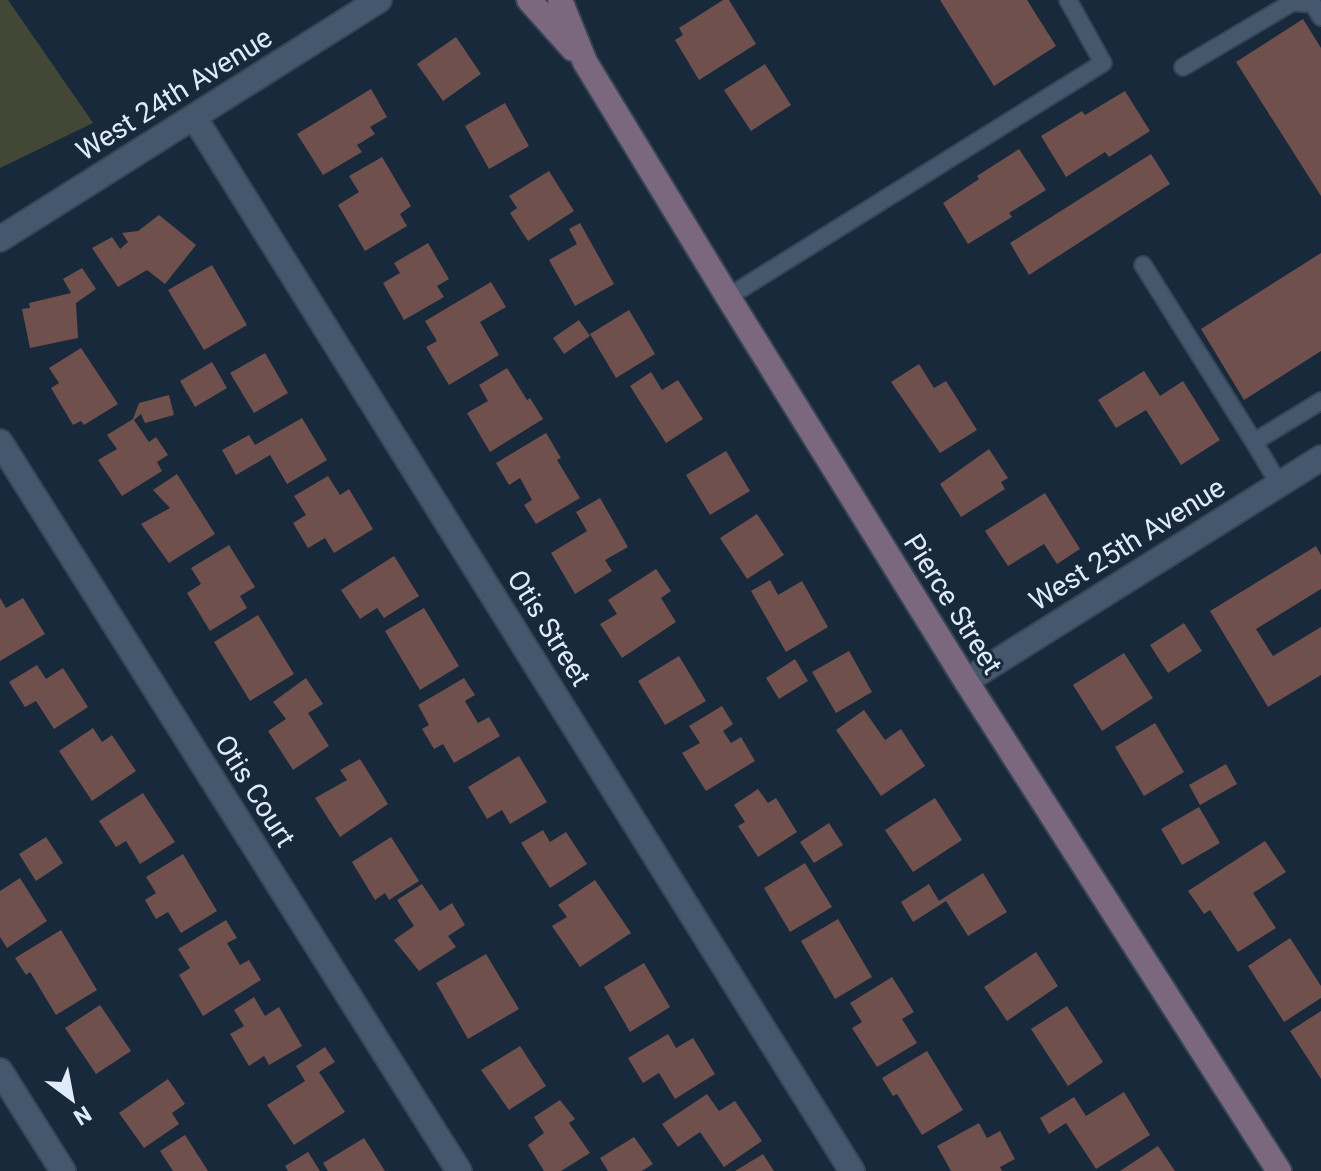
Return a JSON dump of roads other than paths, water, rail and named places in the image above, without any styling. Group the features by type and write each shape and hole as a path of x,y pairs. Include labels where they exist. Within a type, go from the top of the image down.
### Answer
{"street":[{"name":"West 24th Avenue","path":"0,239 379,0"},
{"name":"Pierce Street","path":"529,0 585,62"},
{"name":"Pierce Street","path":"560,0 585,62 728,297 966,681 1279,1171"},
{"name":"Otis Street","path":"194,117 852,1171"},
{"name":"Otis Court","path":"0,442 459,1171"},
{"name":"West 25th Avenue","path":"966,681 1321,458"},
{"path":"0,1071 63,1171"}],"lane":[{"path":"728,297 1103,63 1068,0"},
{"path":"1183,67 1293,2 1313,4 1321,17"},
{"path":"1143,265 1279,484"},
{"path":"1254,442 1321,401"}]}
